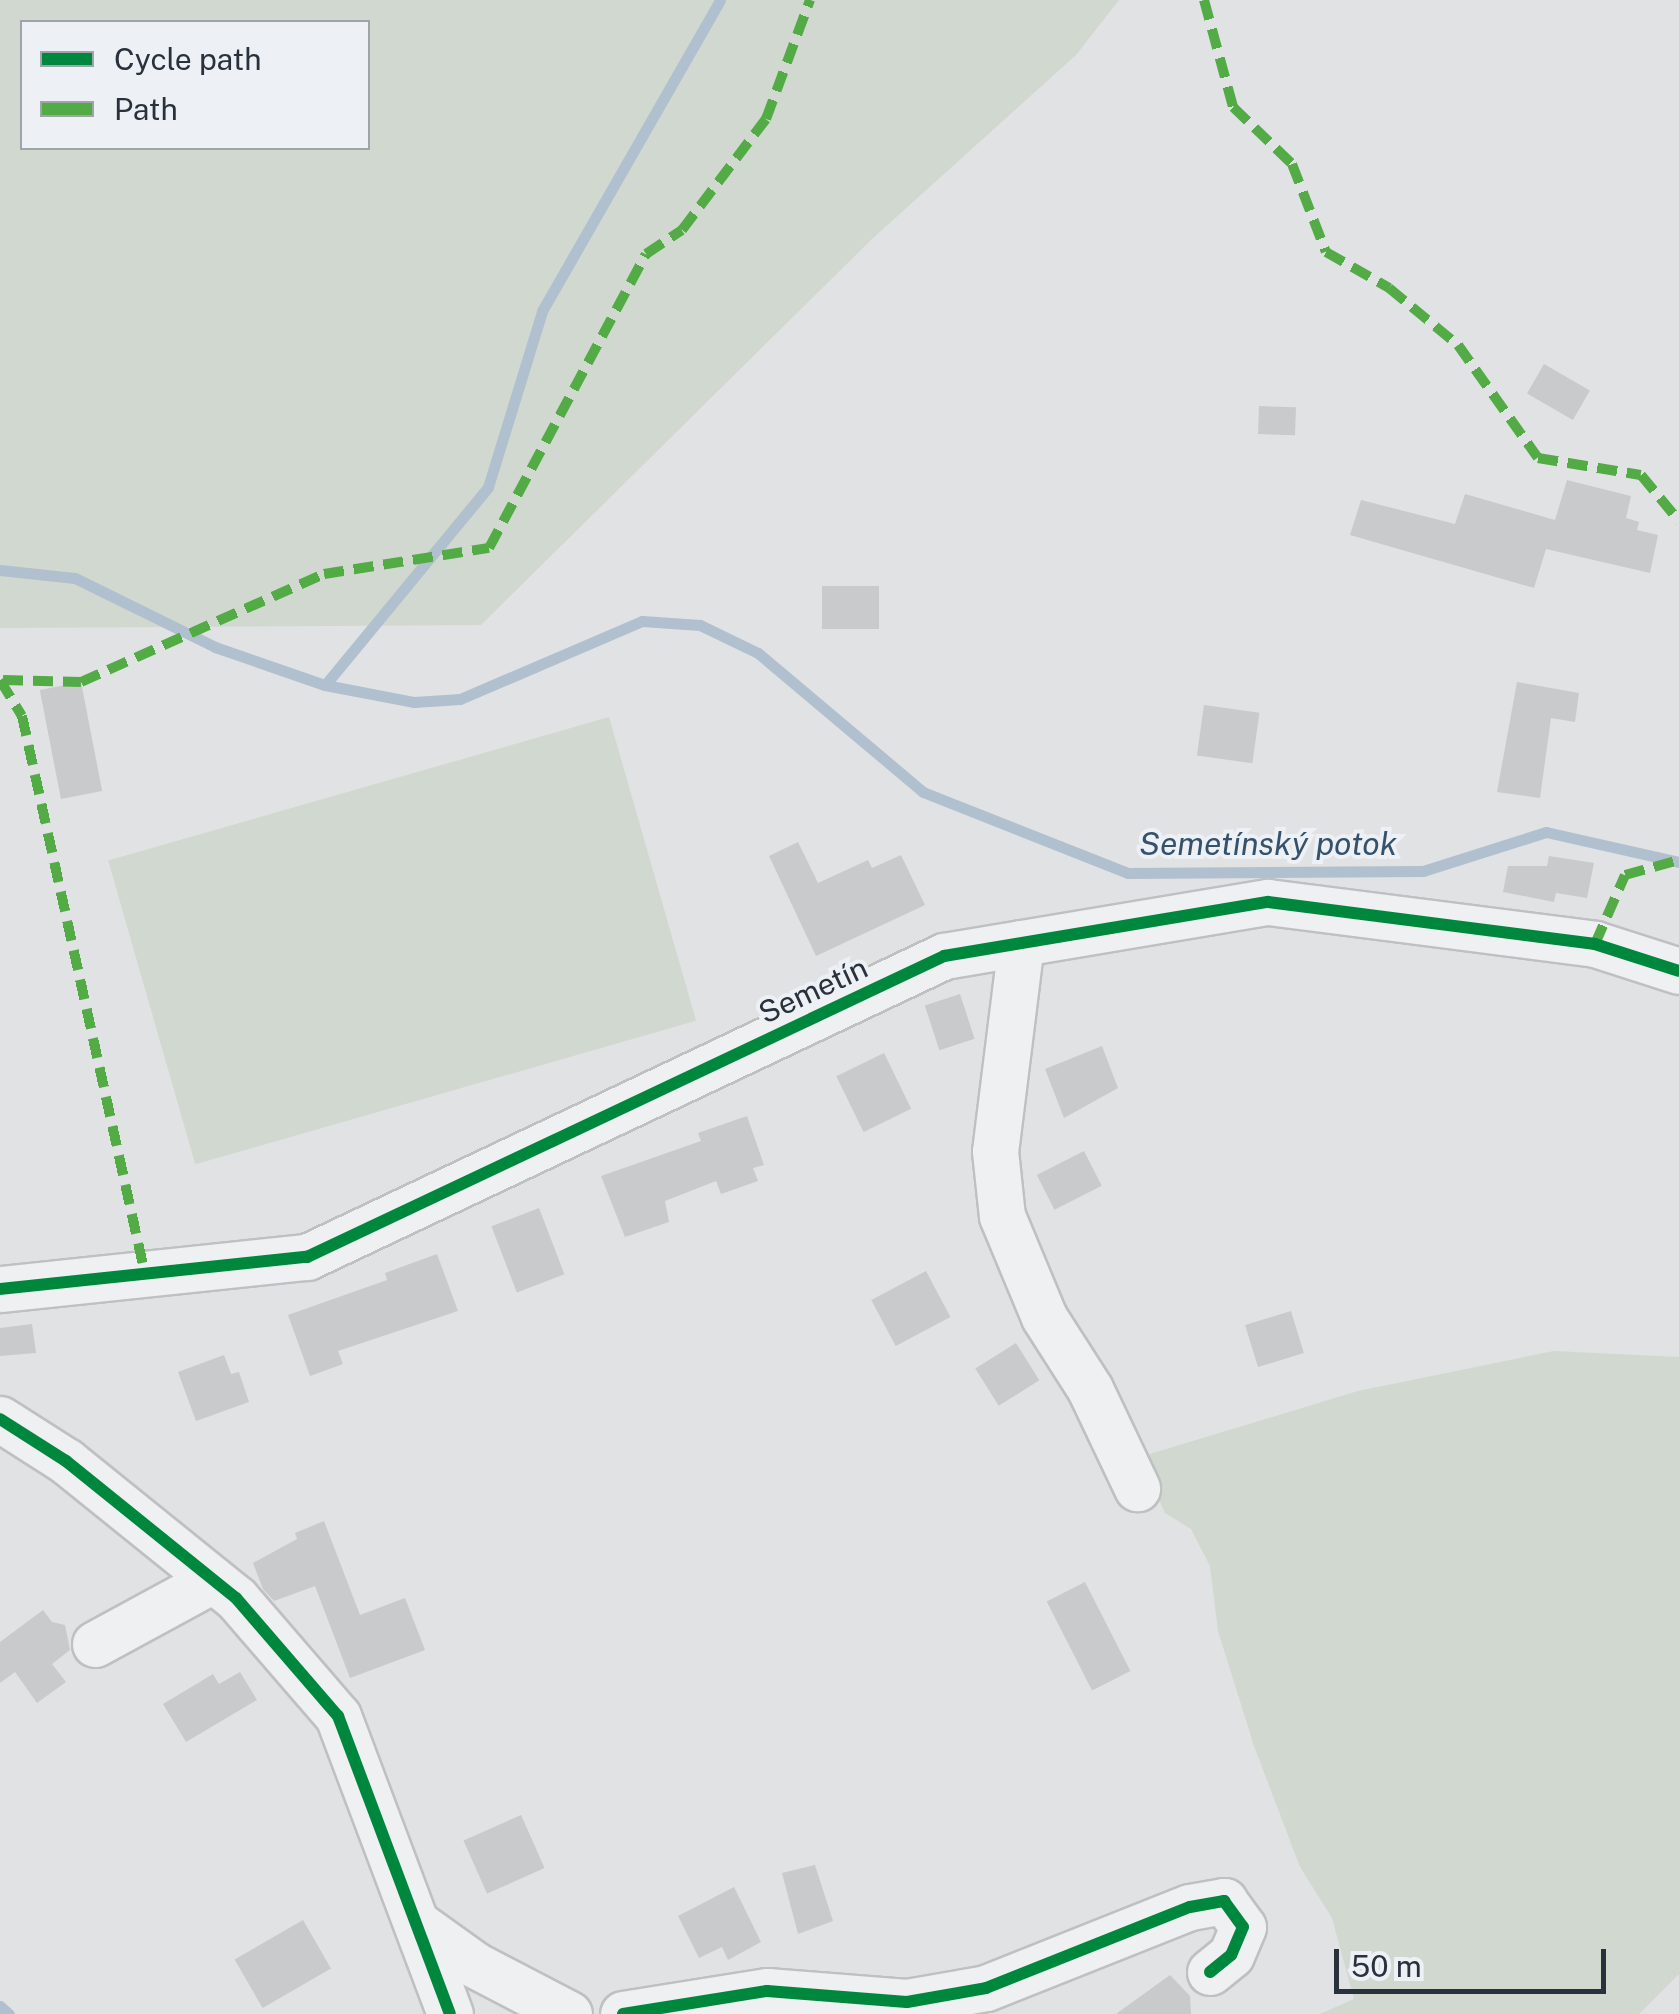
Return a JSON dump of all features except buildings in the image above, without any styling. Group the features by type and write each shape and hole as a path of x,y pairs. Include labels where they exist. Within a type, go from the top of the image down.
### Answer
{"street":[{"name":"Semetín","path":"0,1289 307,1257 944,956 1268,902 1595,944 1679,972"},
{"path":"1022,943 995,1152 1002,1216 1044,1318 1090,1390 1137,1488"},
{"path":"0,1419 66,1460 213,1580 338,1716 450,2014"},
{"path":"96,1644 213,1580"},
{"path":"623,2014 768,1992 908,2002 986,1988 1190,1908 1224,1901 1242,1927 1231,1955 1210,1972"},
{"path":"418,1924 475,1965 569,2014"}],"shaded area":[{"path":"0,0 1119,0 1076,55 872,239 481,625 0,628"},
{"path":"609,717 696,1021 195,1164 108,861"},
{"path":"1554,1351 1679,1357 1679,1974 1639,2014 1320,2014 1354,1999 1332,1918 1300,1867 1254,1746 1218,1631 1210,1566 1191,1529 1165,1513 1140,1457 1358,1391"}],"waterway":[{"path":"325,685 488,487 542,311 720,0"},
{"name":"Semetínský potok","path":"0,570 75,578 215,647 325,685 414,702 460,699 642,621 700,625 758,653 923,792 1128,873 1423,871 1546,832 1679,862"},
{"path":"0,2006 9,2014"}],"marked path":[{"path":"3,680 81,682 324,574 489,548 646,254 682,230 766,119 810,0"},
{"path":"1204,0 1233,107 1292,164 1326,252 1389,288 1458,345 1538,458 1641,475 1679,521"},
{"path":"0,680 22,716 145,1274"},
{"path":"1595,944 1625,875 1679,860"}],"cycle path":[{"path":"0,1289 307,1257 944,956 1268,902 1595,944 1679,971"},
{"path":"0,1419 66,1461 236,1598 338,1716 450,2014"},
{"path":"623,2014 767,1991 907,2002 986,1988 1190,1907 1224,1901 1243,1927 1231,1955 1210,1972"}]}
